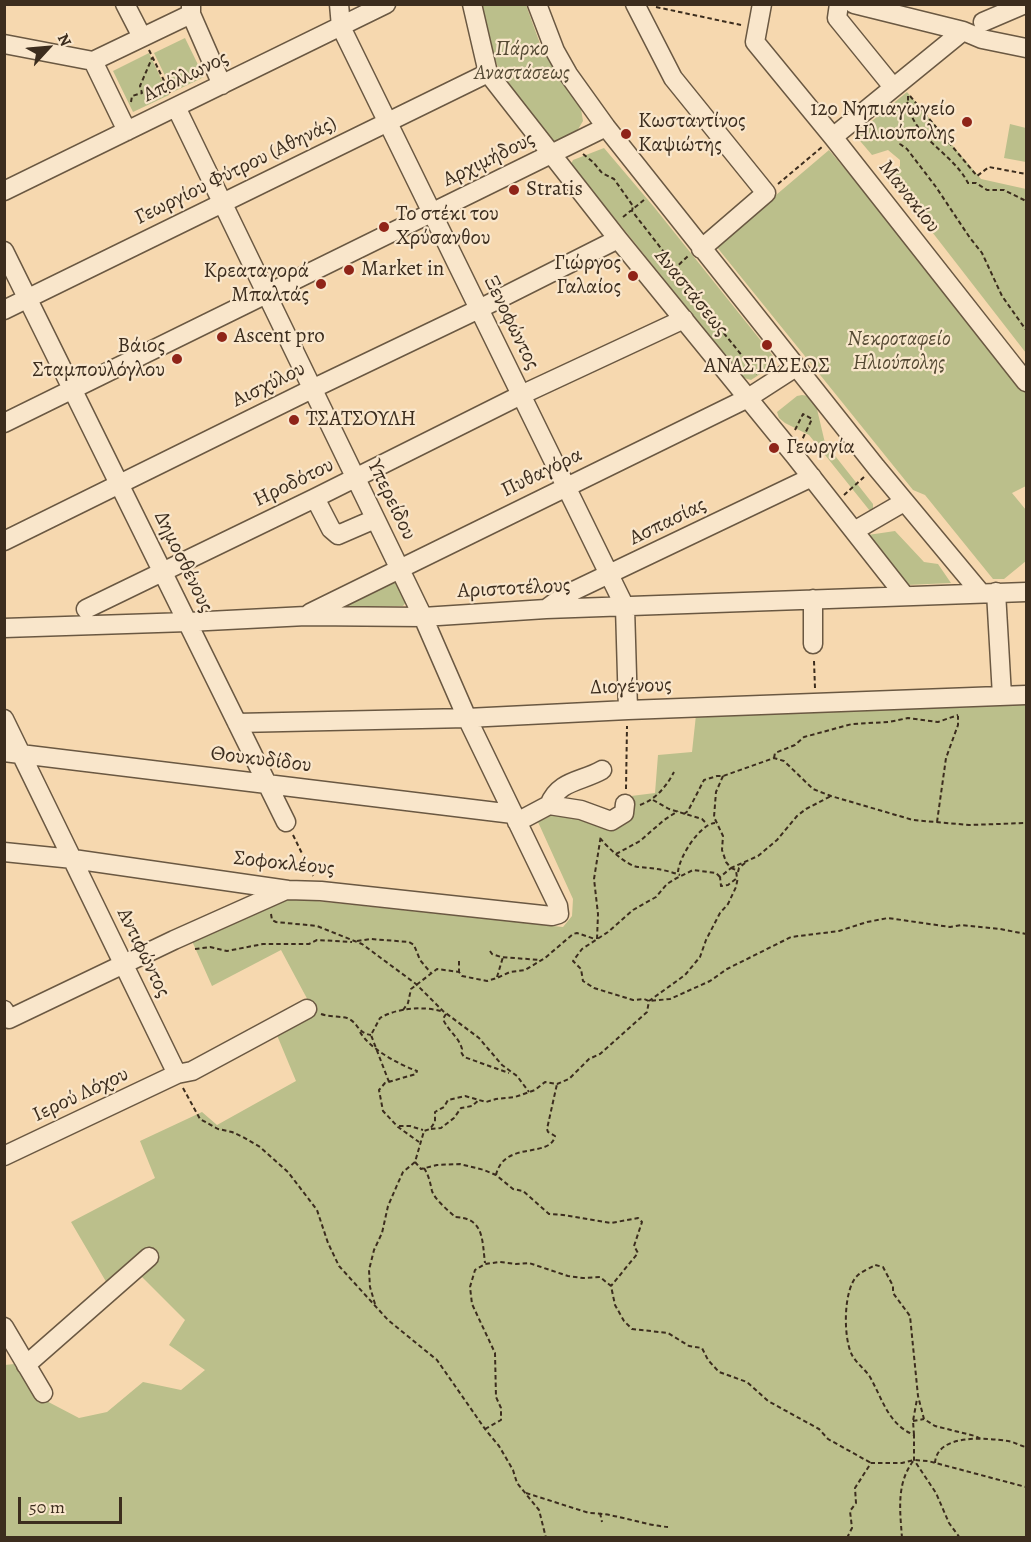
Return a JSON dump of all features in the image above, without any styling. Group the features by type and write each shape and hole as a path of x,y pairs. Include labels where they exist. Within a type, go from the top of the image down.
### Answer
{"street":[{"path":"125,4 142,37"},
{"path":"339,4 341,27"},
{"name":"Απόλλωνος","path":"4,191 124,124 177,107 387,4"},
{"name":"Αναστάσεως","path":"472,4 488,73 551,155 800,462 905,596"},
{"name":"Αναστάσεως","path":"537,4 555,51 568,74 606,127 904,502 988,592"},
{"path":"756,35 762,4"},
{"path":"839,4 837,18 893,87"},
{"path":"854,4 963,31 983,30 1026,48"},
{"path":"978,4 983,30"},
{"path":"983,30 1025,4"},
{"path":"644,6 673,78 766,193 700,247"},
{"path":"4,44 93,61 191,9 222,85"},
{"name":"Ξενοφώντος","path":"341,27 625,607"},
{"path":"833,137 963,31"},
{"name":"Μανακίου","path":"756,35 833,137 1026,382"},
{"path":"93,61 124,124"},
{"name":"Γεωργίου Φύτρου (Αθηνάς)","path":"4,310 488,73"},
{"name":"Υπερείδου","path":"177,107 423,617 467,718 558,906 559,914"},
{"name":"Αρχιμήδους","path":"4,423 606,127"},
{"name":"Αισχύλου","path":"4,541 479,309 614,234"},
{"name":"Δημοσθένους","path":"4,251 286,822"},
{"name":"Ηροδότου","path":"86,609 521,395 684,319"},
{"name":"Πυθαγόρα","path":"306,616 748,398 796,367"},
{"name":"Ασπασίας","path":"546,609 565,595 609,575 800,462"},
{"path":"315,498 331,529 338,535 375,519"},
{"path":"854,531 904,502"},
{"path":"988,592 1002,696"},
{"name":"Αριστοτέλους","path":"4,628 306,616 423,617 546,609 1026,592"},
{"path":"813,599 813,644"},
{"path":"625,607 628,710"},
{"name":"Διογένους","path":"237,723 467,718 815,703 957,706 1002,696 1026,695"},
{"name":"Αντιφώντος","path":"4,719 13,753 73,859 177,1074"},
{"name":"Θουκυδίδου","path":"13,753 267,783 515,818"},
{"path":"549,805 553,795 561,787 602,770"},
{"path":"515,818 549,805 580,810 616,820 625,809"},
{"name":"Σοφοκλέους","path":"4,852 73,859 288,890 321,891 552,916 559,914"},
{"path":"7,1015 288,890"},
{"path":"177,1074 192,1071 307,1009"},
{"name":"Ιερού Λόχου","path":"4,1156 177,1074"},
{"path":"27,1365 149,1257"},
{"path":"4,1328 43,1393"}],"path":[{"path":"644,6 756,35"},
{"path":"142,37 177,107"},
{"path":"124,124 132,108 132,96 142,93 140,86 152,56"},
{"path":"1026,174 989,167 977,176 908,93 908,102 916,123 927,140 959,169 968,183 976,183 987,190 1004,190 1026,201"},
{"path":"908,102 898,114 902,129 900,144 907,148 982,253 1002,296 1026,330"},
{"path":"766,193 833,137"},
{"path":"575,143 585,157 593,162 602,173 614,179 633,206 632,211 688,283 688,289 766,386"},
{"path":"614,234 633,208 655,190"},
{"path":"656,285 700,247"},
{"path":"803,414 812,419 800,462 803,414"},
{"path":"800,462 849,433"},
{"path":"833,504 876,467"},
{"path":"813,644 815,703"},
{"path":"774,758 775,753 795,745 804,737 852,724 889,722 908,718 938,722 957,706"},
{"path":"937,822 946,758 958,725 957,706"},
{"path":"628,710 625,809 653,800 674,772"},
{"path":"684,814 688,811 704,780 723,776 774,758 785,761 813,789 896,816 937,822 998,825 1026,823"},
{"path":"723,776 716,792 716,823 723,836 722,850 731,868 734,868 738,875"},
{"path":"720,877 731,868 758,856 777,840 790,822 806,809 831,796"},
{"path":"653,800 669,809 702,819 707,824"},
{"path":"616,854 640,841 664,820 678,812"},
{"path":"597,939 598,914 594,879 600,838 606,819"},
{"path":"286,822 321,891"},
{"path":"679,874 679,862 682,856 707,824 716,823"},
{"path":"600,838 616,854 636,867 662,869 668,874 693,870 716,873 720,877 721,886 728,885 738,875"},
{"path":"430,1129 435,1122 435,1112 444,1107 448,1100 465,1096 486,1102 515,1097 535,1090 545,1082 557,1084 568,1079 589,1059 600,1054 646,1012 649,1001 685,975 700,957 706,940 734,893 739,868 747,861"},
{"path":"679,874 656,897 627,914 582,949 573,961 581,969 583,981 594,988 633,1000 670,999 702,985 727,969 791,937 838,931 888,918 950,927 962,925 1000,929 1026,934"},
{"path":"268,897 272,920 317,926 362,944 416,984 446,1014 479,1038 512,1074"},
{"path":"403,1010 408,1003 409,993 416,984 437,969 459,972 462,976 479,980 497,978 510,972 525,970 573,934 578,933 597,939"},
{"path":"174,940 179,950 210,947 227,951 263,944 309,944 317,940 355,942 371,939 410,942 414,945 420,960 431,973"},
{"path":"490,951 492,954 503,957 540,960"},
{"path":"497,978 503,957"},
{"path":"459,961 459,972"},
{"path":"389,1082 371,1035 380,1018 403,1010 418,1008 443,1011"},
{"path":"307,1009 327,1016 347,1018 390,1059 418,1073 389,1082 380,1086 379,1090 383,1111 396,1125 419,1142"},
{"path":"446,1014 443,1018 444,1023 450,1034 460,1042 464,1057 517,1076 529,1092"},
{"path":"360,1032 371,1035"},
{"path":"177,1074 200,1119 218,1129 232,1131 243,1137 288,1172 317,1210 328,1243 339,1266 388,1320 437,1360 499,1446 513,1470 517,1483 539,1510 546,1538"},
{"path":"496,1175 500,1166 519,1151 545,1148 552,1143 555,1136 547,1129 557,1084"},
{"path":"396,1125 410,1126 424,1131 441,1128 454,1118 461,1108 472,1106 479,1100"},
{"path":"375,1304 370,1287 369,1270 374,1250 382,1233 388,1206 403,1172 415,1162 424,1131"},
{"path":"415,1162 421,1169 437,1165 460,1164 484,1170 496,1175 513,1189 523,1191 549,1215 611,1223 638,1218 642,1222 634,1246 638,1253 611,1286"},
{"path":"424,1168 432,1184 432,1192 438,1199 454,1217 470,1219 480,1232 484,1244 485,1264"},
{"path":"485,1429 501,1419 501,1408 496,1396 495,1353 472,1304 471,1287 475,1270 485,1264 500,1262 529,1263 568,1276 600,1277 611,1286 615,1305 624,1322 632,1329 668,1333 689,1346 702,1348 708,1360 719,1372 747,1382 768,1401 786,1409 819,1429 828,1439 871,1463 902,1463 914,1460 935,1463 1026,1487"},
{"path":"914,1435 902,1430 890,1418 869,1376 852,1355 847,1341 848,1294 858,1275 875,1265 883,1267 893,1286 893,1293 910,1316 918,1396 924,1419"},
{"path":"918,1396 913,1420 914,1460 936,1493 949,1523 960,1538"},
{"path":"913,1420 924,1419 935,1426 975,1436 982,1440"},
{"path":"935,1463 936,1454 948,1444 962,1440 1010,1442 1026,1447"},
{"path":"902,1538 900,1509 902,1484 908,1467 914,1460"},
{"path":"847,1538 852,1528 850,1511 856,1503 855,1488 871,1463"},
{"path":"525,1493 589,1513 600,1513 650,1526 668,1527"},
{"path":"600,1513 602,1522"}],"green space":[{"name":"Πάρκο Αναστάσεως","path":"482,5 526,5 543,52 581,109 583,121 577,131 557,142 551,140 501,75 494,57"},
{"path":"185,38 204,77 173,92 154,53"},
{"path":"149,53 169,95 133,112 113,71"},
{"path":"907,92 981,179 1026,189 1026,353 891,179 900,166 900,160 888,150 872,155 855,135"},
{"path":"1010,124 1026,128 1026,162 1004,158"},
{"path":"604,148 774,357 774,365 751,380 744,378 571,164 573,160"},
{"name":"Νεκροταφείο Ηλιούπολης","path":"829,150 952,296 1026,392 1026,486 1012,493 1026,510 1026,561 1004,579 993,579 925,495 913,490 716,246"},
{"path":"797,396 808,396 817,409 825,443 873,504 873,511 870,511 809,435 779,418 777,412"},
{"path":"895,531 924,562 938,564 951,583 907,585 868,535"},
{"path":"394,576 407,601 403,606 348,607 345,601"},
{"path":"1026,701 1026,1537 5,1538 5,1365 14,1364 35,1395 79,1418 107,1412 143,1382 181,1390 205,1370 169,1345 185,1320 141,1276 108,1285 71,1222 155,1178 140,1141 202,1112 217,1125 296,1081 274,1028 311,1006 281,950 212,986 192,941 288,898 563,927 572,916 573,899 538,822 556,813 631,812 631,796 655,793 658,755 692,752 696,715"}],"place":[{"name":"12ο Νηπιαγωγείο Ηλιούπολης","path":"967,122"},
{"name":"Κωσταντίνος Καψιώτης","path":"626,134"},
{"name":"Stratis","path":"514,190"},
{"name":"Το στέκι του Χρύσανθου","path":"384,227"},
{"name":"Market in","path":"349,270"},
{"name":"Γιώργος Γαλαίος","path":"633,276"},
{"name":"Κρεαταγορά Μπαλτάς","path":"321,284"},
{"name":"Ascent pro","path":"222,337"},
{"name":"ΑΝΑΣΤΑΣΕΩΣ","path":"767,345"},
{"name":"Βάιος Σταμπουλόγλου","path":"177,359"},
{"name":"ΤΣΑΤΣΟΥΛΗ","path":"294,420"},
{"name":"Γεωργία","path":"774,448"}]}
